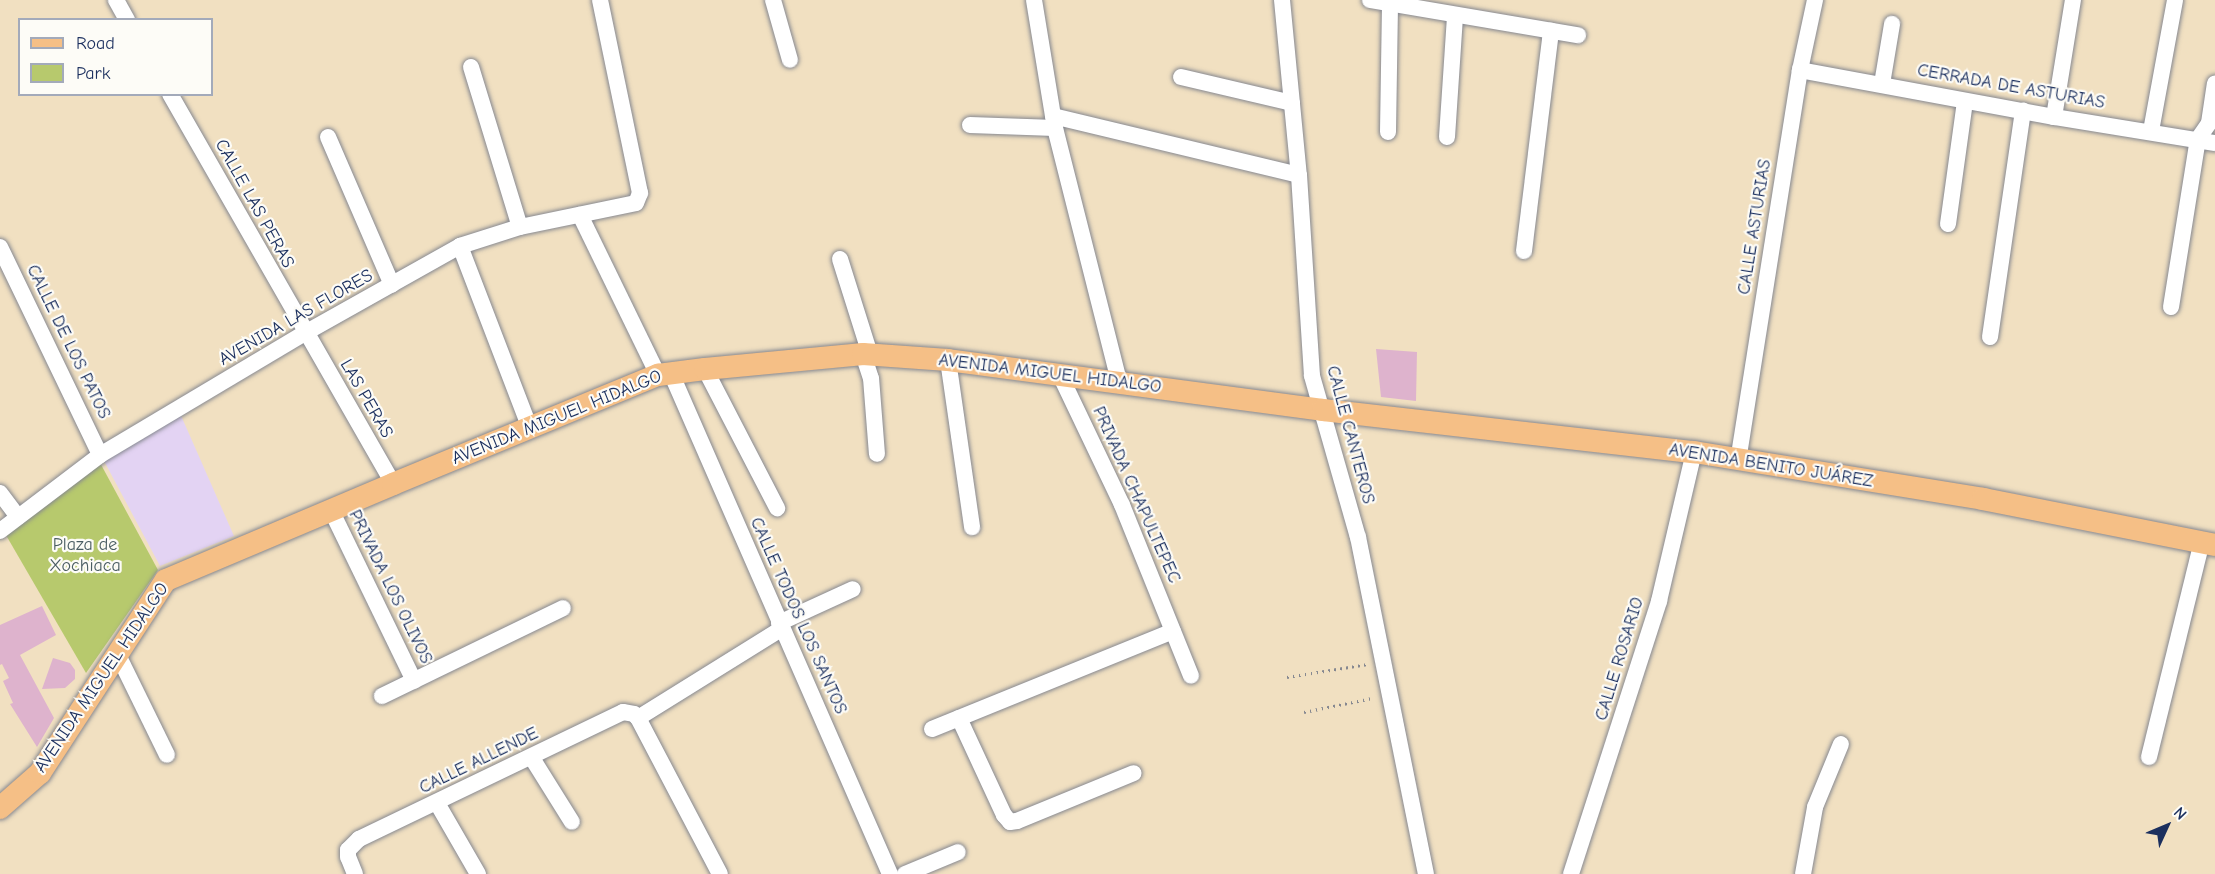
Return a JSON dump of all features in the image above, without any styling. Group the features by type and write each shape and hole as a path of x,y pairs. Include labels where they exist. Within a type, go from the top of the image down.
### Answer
{"main road":[{"name":"AVENIDA MIGUEL HIDALGO","path":"0,807 40,773 166,580 393,484 664,374 867,354 948,360 1061,377 1323,410"},
{"name":"AVENIDA BENITO JUÁREZ","path":"1323,410 1695,452 1738,461 1983,499 2209,544"}],"street":[{"path":"116,0 126,18"},
{"name":"AVENIDA LAS FLORES","path":"0,531 100,455 305,333 460,246 520,227 632,205 639,200 640,193 600,0"},
{"path":"773,0 790,60"},
{"path":"1034,0 1054,122 1120,384"},
{"name":"CALLE CANTEROS","path":"1282,0 1299,175 1312,376 1358,537 1426,874"},
{"path":"1370,0 1578,35"},
{"name":"CALLE ASTURIAS","path":"1738,461 1800,70 1815,0"},
{"path":"2054,117 2073,0"},
{"path":"2151,131 2175,0"},
{"path":"1388,132 1390,4"},
{"path":"1447,137 1455,15"},
{"path":"1882,84 1892,24"},
{"path":"1524,251 1551,31"},
{"path":"471,67 520,227"},
{"name":"CERRADA DE ASTURIAS","path":"1800,70 2054,117 2215,142"},
{"path":"1181,77 1292,104"},
{"path":"2170,307 2198,139 2209,123 2215,83"},
{"name":"CALLE LAS PERAS","path":"171,96 305,333"},
{"path":"1948,224 1965,101"},
{"path":"1990,337 2023,110"},
{"path":"970,125 1054,122 1299,175"},
{"path":"328,137 392,285"},
{"name":"CALLE TODOS LOS SANTOS","path":"580,215 664,374 780,626 890,874"},
{"path":"460,246 530,428"},
{"name":"CALLE DE LOS PATOS","path":"0,247 100,455"},
{"path":"840,259 867,354 877,454"},
{"name":"LAS PERAS","path":"305,333 393,484"},
{"path":"948,360 972,527"},
{"path":"705,369 777,508"},
{"name":"PRIVADA CHAPULTEPEC","path":"1061,377 1122,505 1191,676"},
{"name":"CALLE ROSARIO","path":"1571,874 1659,601 1695,452"},
{"path":"0,494 18,517"},
{"name":"PRIVADA LOS OLIVOS","path":"331,510 414,681"},
{"path":"2149,757 2209,544"},
{"name":"CALLE ALLENDE","path":"355,874 350,865 348,850 359,838 532,758 618,714 633,715 780,626 853,589"},
{"name":"PRIVADA LOS OLIVOS","path":"382,696 563,608"},
{"path":"932,729 1173,631"},
{"path":"118,655 167,755"},
{"path":"633,715 720,874"},
{"path":"959,718 1004,815 1010,822 1134,773"},
{"path":"1803,874 1815,807 1841,744"},
{"path":"532,758 572,822"},
{"path":"437,803 478,874"},
{"path":"904,874 958,852"}],"path":[{"path":"1287,677 1382,661"},
{"path":"1304,712 1389,695"}],"shaded area":[{"path":"179,411 234,536 160,566 103,459"}],"green space":[{"name":"Plaza de Xochiaca","path":"98,459 158,570 86,673 3,530"}],"building":[{"path":"1376,349 1417,352 1416,401 1381,397"},
{"path":"42,606 56,635 20,655 54,718 37,747 10,704 13,703 3,681 9,678 2,664 0,665 0,625"},
{"path":"53,658 70,663 75,670 75,679 65,688 42,689"}]}
